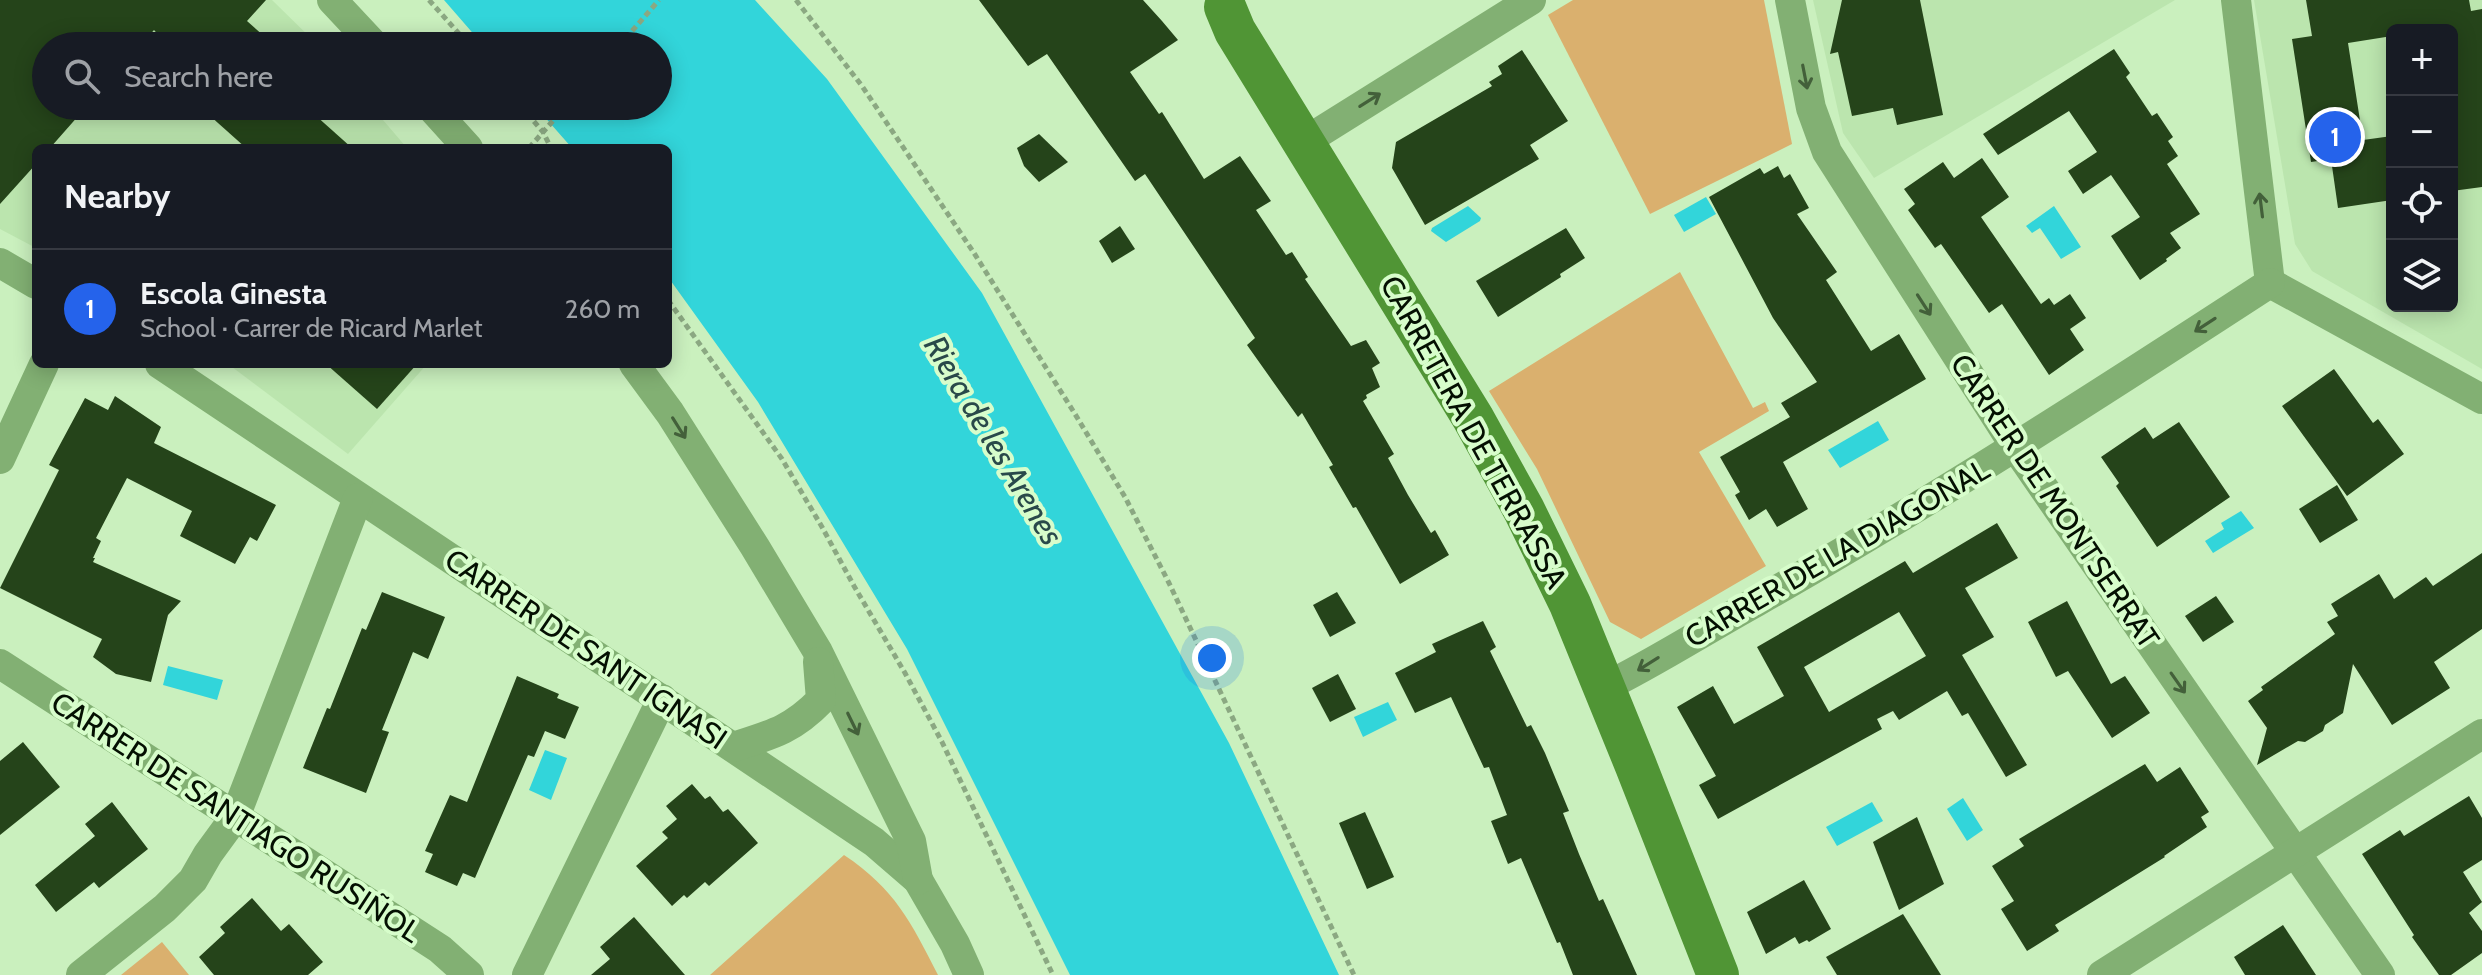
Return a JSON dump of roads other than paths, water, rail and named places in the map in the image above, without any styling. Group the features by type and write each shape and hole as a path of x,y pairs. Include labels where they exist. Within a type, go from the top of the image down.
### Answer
{"street":[{"path":"332,0 362,32"},
{"path":"1304,142 1531,0"},
{"name":"CARRER DE MONTSERRAT","path":"1790,0 1811,108 1827,152 2016,448 2380,975"},
{"path":"2236,0 2270,283 2482,399"},
{"name":"CARRETERA DE TERRASSA","path":"1223,3 1235,31 1505,474 1570,604 1718,975"},
{"path":"443,120 464,144"},
{"path":"0,263 32,282"},
{"name":"CARRER DE LA DIAGONAL","path":"1603,688 1816,568 2016,448 2270,283"},
{"path":"0,459 42,368"},
{"name":"CARRER DE SANT IGNASI","path":"166,368 874,842 918,880 969,975"},
{"path":"637,368 670,413 818,652 911,841 918,880"},
{"path":"81,975 165,908 193,880 235,817 358,498"},
{"path":"733,747 784,730 804,718 821,700 818,652"},
{"name":"CARRER DE SANTIAGO RUSIÑOL","path":"0,664 440,949 469,975"},
{"path":"527,975 662,699"},
{"path":"2102,975 2482,734"}],"water":[{"name":"Riera de les Arenes","path":"444,0 755,0 827,79 982,293 1229,743 1339,975 1070,975 907,649 758,402 672,283 672,144 568,144 547,120 672,120 672,32 472,32"},
{"path":"1706,197 1716,214 1684,232 1674,215"},
{"path":"1468,206 1481,218 1480,221 1446,242 1431,231 1432,228"},
{"path":"2054,206 2081,247 2061,259 2040,228 2032,233 2026,226"},
{"path":"1878,421 1889,440 1840,468 1828,450"},
{"path":"2241,511 2254,528 2213,553 2205,541 2224,529 2221,523"},
{"path":"168,666 223,680 217,700 163,685"},
{"path":"1388,702 1397,720 1363,737 1354,717"},
{"path":"545,750 567,758 551,800 529,790"},
{"path":"1963,798 1983,830 1967,841 1947,809"},
{"path":"1872,802 1883,821 1837,846 1826,827"}],"place":[{"name":"Escola Ginesta","path":"2335,137"}]}
